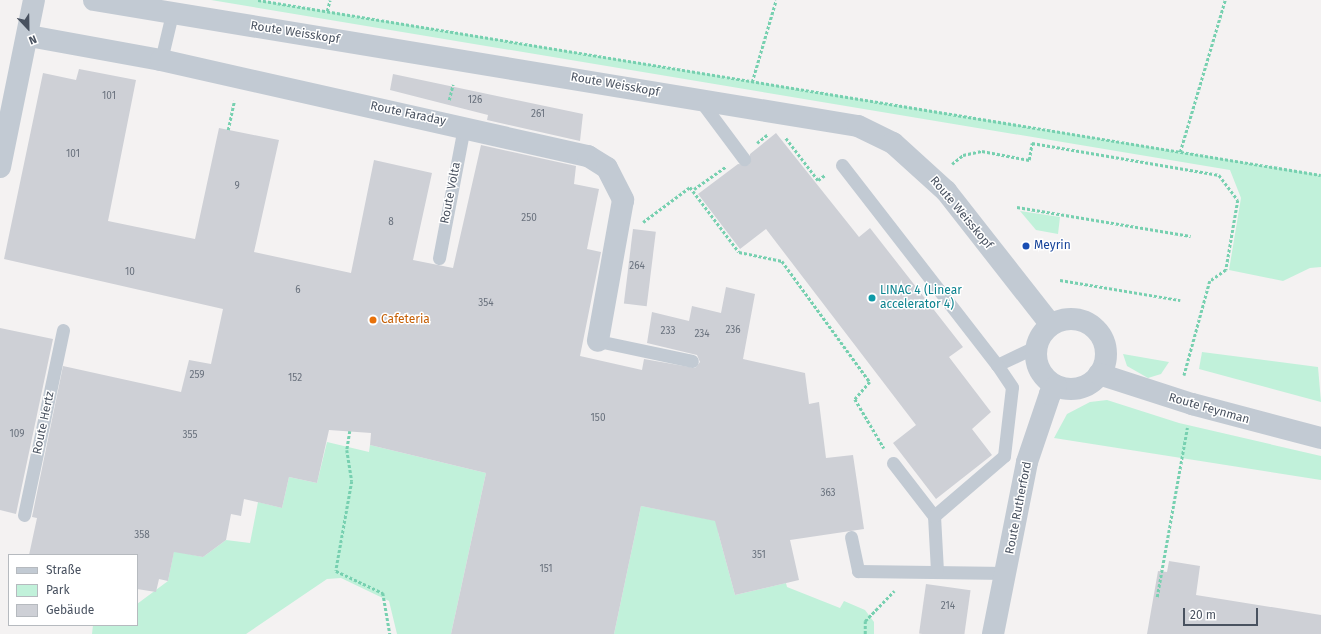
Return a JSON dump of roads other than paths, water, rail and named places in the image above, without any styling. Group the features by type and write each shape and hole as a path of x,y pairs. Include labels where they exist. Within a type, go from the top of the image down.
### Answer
{"street":[{"path":"0,167 29,36 34,0"},
{"name":"Route Weisskopf","path":"94,0 858,126 894,143 946,191 1051,325"},
{"name":"Route Faraday","path":"29,36 162,60 588,156 607,168 617,182 622,200 621,218 598,341"},
{"path":"1070,319 1095,329 1106,354 1099,374 1076,389 1056,386 1040,371 1037,346 1051,325 1070,319"},
{"name":"Route Feynman","path":"1099,374 1199,406 1321,438"},
{"name":"Route Rutherford","path":"993,634 1027,462 1050,394 1056,386"}],"lane":[{"path":"162,60 172,14"},
{"path":"700,100 742,157"},
{"name":"Route Volta","path":"439,258 454,125"},
{"path":"842,165 998,365 1012,387 1004,456 934,516"},
{"name":"Route Hertz","path":"24,515 63,330"},
{"path":"598,341 692,361"},
{"path":"998,365 1037,346"},
{"path":"893,463 934,516 937,571"},
{"path":"851,538 858,570 1006,573"}],"place":[{"name":"Meyrin","path":"1026,246"},
{"name":"LINAC 4 (Linear accelerator 4)","path":"872,298"},
{"name":"Cafeteria","path":"373,320"}]}
